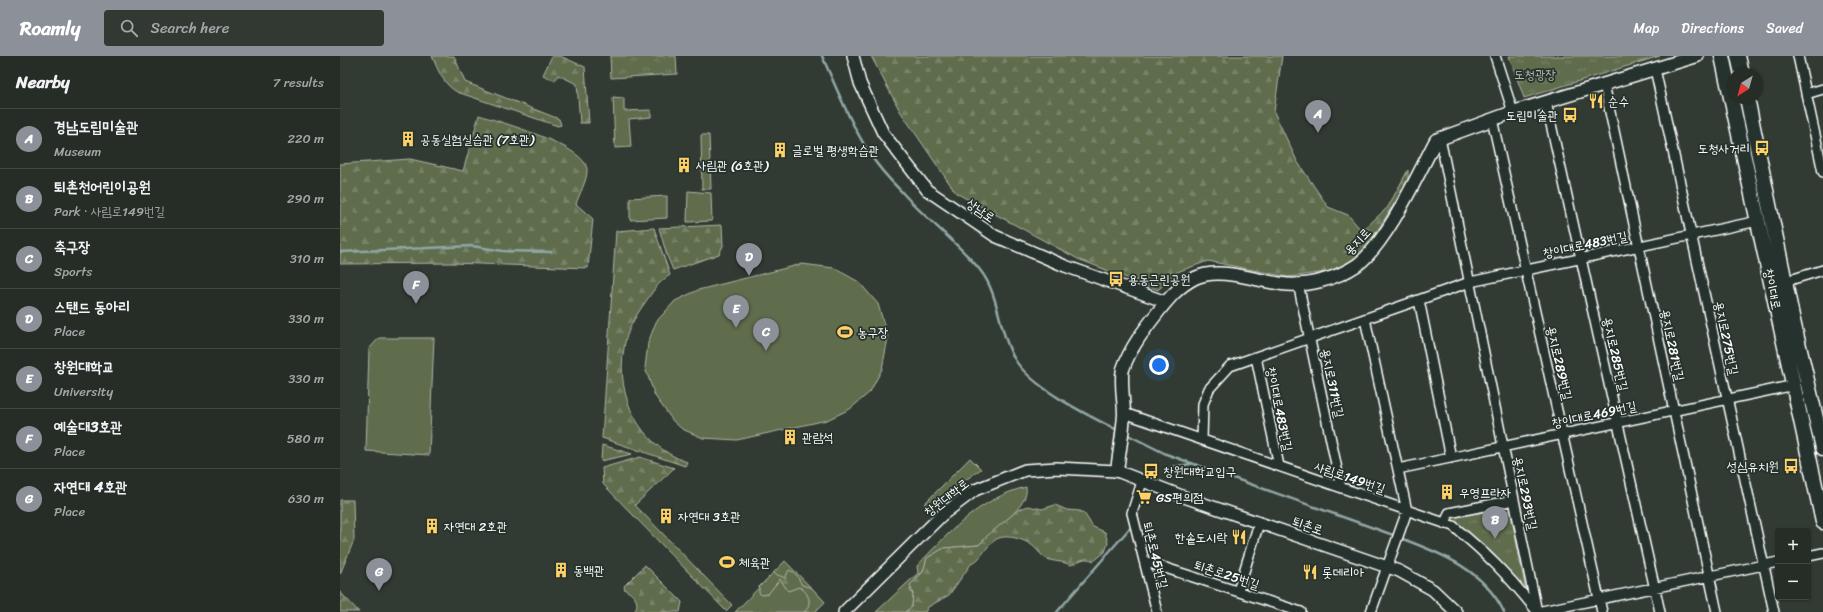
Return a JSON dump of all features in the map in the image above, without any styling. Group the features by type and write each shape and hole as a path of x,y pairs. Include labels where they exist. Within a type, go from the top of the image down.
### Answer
{"main road":[{"path":"1440,138 1513,112 1697,56"},
{"name":"창이대로","path":"1722,56 1758,221 1779,284 1823,448"},
{"path":"1738,56 1741,68"},
{"name":"창이대로","path":"1748,104 1795,385 1823,522"},
{"name":"용지로","path":"1117,472 1124,415 1123,370 1133,346 1175,291 1197,277 1215,273 1283,284 1316,282 1337,276 1357,264 1375,247 1396,214 1436,140 1440,138"}],"street":[{"name":"상남로","path":"853,56 860,83 883,133 927,190 995,236 1065,266 1166,302"},
{"path":"1495,56 1513,112"},
{"path":"1798,56 1823,172"},
{"name":"용지로275번길","path":"1655,69 1774,612"},
{"name":"용지로281번길","path":"1604,84 1717,612"},
{"path":"1806,94 1823,89"},
{"name":"용지로285번길","path":"1546,102 1660,612"},
{"name":"용지로289번길","path":"1492,119 1602,612"},
{"name":"용지로293번길","path":"1440,138 1537,612"},
{"name":"창이대로483번길","path":"1202,440 1203,404 1209,389 1230,366 1470,282 1758,221"},
{"path":"1779,284 1823,270"},
{"name":"용지로311번길","path":"1298,283 1341,488"},
{"path":"1419,300 1451,458"},
{"path":"1365,319 1398,469 1406,514 1370,612"},
{"name":"창이대로483번길","path":"1256,357 1279,466"},
{"name":"창이대로469번길","path":"1398,469 1795,385"},
{"name":"사림로149번길","path":"1124,415 1279,466 1341,488 1406,514 1454,526 1487,553 1514,581 1537,612"},
{"name":"창원대학로","path":"844,612 942,515 975,490 1025,470 1057,468 1117,472 1142,482"},
{"name":"퇴촌로","path":"1142,482 1259,523 1387,563 1433,590 1456,612"},
{"name":"퇴촌로45번길","path":"1142,482 1132,513 1157,612"},
{"path":"1445,524 1449,513 1514,500"},
{"path":"1238,592 1259,523"},
{"path":"1811,555 1823,553"},
{"name":"퇴촌로25번길","path":"1144,561 1301,612"},
{"path":"1537,612 1775,563"}],"green space":[{"path":"432,56 454,56 465,82 559,119 561,125 558,126 457,92 445,81"},
{"path":"552,56 560,56 585,67 589,123 580,123 577,84 558,75 555,81 543,75"},
{"path":"610,56 676,56 677,74 611,78"},
{"path":"871,56 1282,56 1274,112 1297,161 1328,207 1348,215 1362,231 1388,207 1408,170 1408,183 1362,254 1334,271 1288,277 1208,261 1177,272 1158,290 1078,259 956,193 900,111"},
{"name":"도청광장","path":"1509,56 1660,56 1524,98"},
{"path":"613,97 624,98 624,111 651,110 651,117 629,119 631,147 615,148"},
{"path":"479,115 522,129 559,144 574,153 584,162 587,175 576,204 593,219 588,268 452,263 340,264 340,164 410,159 463,171"},
{"path":"701,135 709,135 711,189 702,189"},
{"path":"688,191 711,193 712,221 687,222"},
{"path":"667,196 667,218 630,220 630,198"},
{"path":"722,225 723,246 719,254 673,270 667,256 659,228"},
{"path":"654,228 670,275 659,284 637,314 631,325 624,348 622,366 623,384 634,417 644,432 670,455 687,462 685,466 602,438 616,231"},
{"path":"802,264 834,268 859,282 878,304 888,338 882,369 870,392 850,409 827,420 737,440 703,438 682,429 673,421 655,396 645,368 648,343 656,322 675,301 698,290"},
{"path":"379,338 434,338 429,455 366,451 369,349"},
{"path":"602,445 632,454 601,461"},
{"path":"640,457 674,468 635,505 732,605 726,611 603,484 602,468"},
{"path":"970,458 981,469 954,488 929,509 924,504"},
{"path":"1026,487 1026,495 1016,511 979,545 944,548 927,558 923,572 917,576 910,591 913,594 912,607 905,612 876,612 918,573 917,566 953,529 966,518 994,499 1009,492"},
{"path":"340,500 353,500 354,540 340,574"},
{"path":"1055,505 1067,510 1080,511 1084,513 1093,527 1105,532 1108,543 1105,552 1094,561 1085,559 1071,565 1047,559 1033,546 1020,539 1009,537 999,538 992,543 978,560 971,564 949,595 928,607 925,612 905,612 912,607 913,594 910,585 923,572 927,558 944,548 979,545 987,536 1018,510 1028,506 1042,509"},
{"path":"1510,510 1526,591 1494,557 1453,520 1454,515"},
{"path":"785,561 825,602 815,612 735,612"},
{"path":"645,565 682,602 680,612 634,612 637,605 636,599 625,590 624,586"},
{"path":"789,570 796,574 802,585 812,588 825,602 815,612 804,612 807,609 809,598 802,589 799,587 788,591 780,579 768,594 762,595 759,593 759,587 773,573 785,578"},
{"path":"340,592 359,612 340,612"}],"waterway":[{"path":"822,56 850,118 877,164 910,201 971,259 987,280 992,290 1009,347 1014,358 1022,369 1033,380 1061,400 1119,431"},
{"path":"340,252 472,246 503,251 551,252"},
{"path":"1126,434 1166,454 1396,536"},
{"path":"1164,472 1171,467 1191,464"},
{"path":"1057,612 1129,529"},
{"path":"1400,538 1446,557 1473,574 1495,597 1504,612"}],"place":[{"name":"순수","path":"1596,101"},
{"name":"도립미술관","path":"1570,115"},
{"name":"경남도립미술관","path":"1318,133"},
{"name":"공동실험실습관 (7호관)","path":"408,139"},
{"name":"도청사거리","path":"1762,148"},
{"name":"글로벌 평생학습관","path":"780,150"},
{"name":"사림관 (6호관)","path":"684,165"},
{"name":"스탠드 동아리","path":"749,276"},
{"name":"용동근린공원","path":"1116,279"},
{"name":"예술대3호관","path":"416,304"},
{"name":"창원대학교","path":"736,328"},
{"name":"농구장","path":"845,332"},
{"name":"축구장","path":"766,351"},
{"name":"관람석","path":"790,437"},
{"name":"성심유치원","path":"1791,466"},
{"name":"창원대학교입구","path":"1151,471"},
{"name":"우영프라자","path":"1447,492"},
{"name":"GS편의점","path":"1144,497"},
{"name":"자연대 3호관","path":"666,516"},
{"name":"자연대 2호관","path":"432,526"},
{"name":"한솥도시락","path":"1239,537"},
{"name":"퇴촌천어린이공원","path":"1495,539"},
{"name":"체육관","path":"727,562"},
{"name":"동백관","path":"561,570"},
{"name":"롯데리아","path":"1310,572"},
{"name":"자연대 4호관","path":"379,591"}]}
